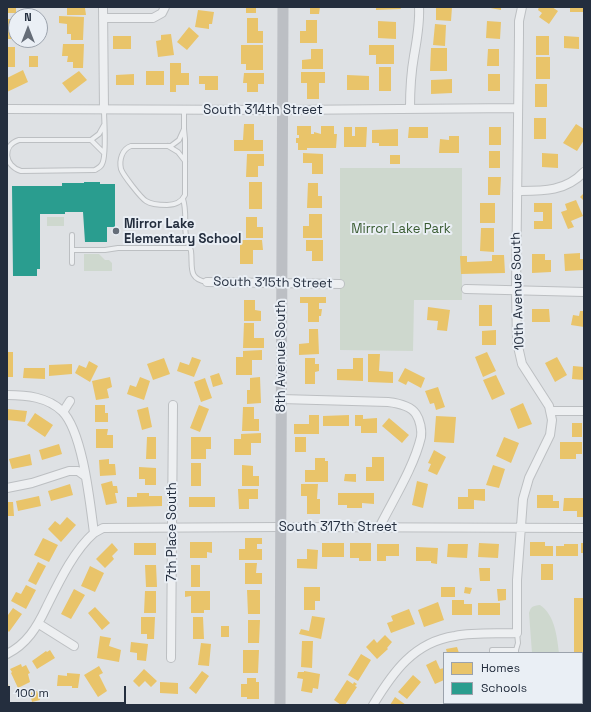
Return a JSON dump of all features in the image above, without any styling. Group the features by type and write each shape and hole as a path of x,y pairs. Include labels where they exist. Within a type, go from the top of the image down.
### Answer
{"street":[{"path":"103,7 104,110"},
{"path":"103,18 153,18 162,14 165,7"},
{"name":"8th Avenue South","path":"280,705 283,7"},
{"path":"410,108 410,90 414,56 418,38 419,7"},
{"name":"10th Avenue South","path":"522,7 519,21 516,291 518,342 522,364 551,411"},
{"name":"South 314th Street","path":"7,109 282,110 518,108"},
{"path":"517,191 555,190 571,183 584,172"},
{"name":"South 315th Street","path":"207,282 340,284"},
{"path":"466,290 584,292"},
{"path":"7,395 21,395 42,399 51,403 63,412 75,433 85,476 94,533 85,540 78,550 39,624 30,636 8,653"},
{"path":"281,399 388,402 402,405 415,412 420,424 421,436 409,468 379,528"},
{"path":"63,412 70,401"},
{"name":"7th Place South","path":"171,658 173,405"},
{"path":"373,705 390,678 406,660 418,650 432,643 455,636 517,633 517,580 524,492 550,435 552,425 551,411 584,411"},
{"path":"7,488 32,483 69,470 78,471 85,476"},
{"name":"South 317th Street","path":"94,533 103,528 584,528"},
{"path":"39,624 74,646"}],"lane":[{"path":"104,110 104,125 104,153 103,163 95,170 21,171 11,166 8,156 8,149 10,144 19,140 91,140 99,134 104,125"},
{"path":"184,110 184,129 186,139 185,195 180,202 169,205 152,204 147,202 136,191 121,169 122,155 127,148 132,146 171,146 179,140 184,129"},
{"path":"91,140 104,153"},
{"path":"167,146 178,152 185,161"},
{"path":"183,199 185,206 186,236 190,248 192,271 194,276 200,281 207,282"},
{"path":"72,235 72,263"},
{"path":"72,250 105,250 118,248 190,248"},
{"path":"492,652 492,650 516,651 518,643 517,633"}],"green space":[{"name":"Mirror Lake Park","path":"340,168 462,168 462,300 414,300 413,351 340,350"},
{"path":"47,217 64,217 64,226 47,226"},
{"path":"84,254 99,254 105,260 109,260 112,263 112,271 84,271"},
{"path":"540,605 545,609 552,620 559,652 532,652 529,613 533,607"}],"building: Homes":[{"path":"7,7 16,7 8,8 7,13"},
{"path":"67,7 85,8 86,15 67,15"},
{"path":"246,7 256,7 256,13 246,13"},
{"path":"310,7 320,7 319,14 310,14"},
{"path":"376,7 400,7 401,9 376,10"},
{"path":"436,7 452,7 451,21 436,20"},
{"path":"485,7 501,7 501,10"},
{"path":"539,7 552,7 558,11 549,24 539,17 542,13 538,10"},
{"path":"570,7 584,7 584,12 570,12"},
{"path":"198,10 214,12 212,24 209,24 209,29 195,27"},
{"path":"59,16 84,17 83,40 71,40 71,34 67,34 67,24 59,23"},
{"path":"247,18 258,18 258,31 263,31 263,43 247,43"},
{"path":"7,19 8,19 8,39"},
{"path":"306,20 317,20 317,43 300,43 300,31 306,31"},
{"path":"378,21 396,22 396,39 378,38"},
{"path":"487,21 501,22 500,39 486,38"},
{"path":"435,24 446,25 445,46 433,45"},
{"path":"189,27 199,36 187,50 177,42"},
{"path":"171,34 174,55 158,57 156,41 161,40 161,35"},
{"path":"113,36 131,36 131,49 113,49"},
{"path":"536,36 549,36 549,55 536,55"},
{"path":"564,36 579,37 579,49 564,48"},
{"path":"63,44 84,44 83,68 73,68 73,62 67,62 68,56 62,56"},
{"path":"241,45 263,45 263,70 246,70 246,64 241,64"},
{"path":"369,45 394,45 394,64 376,64 376,55 369,55"},
{"path":"7,47 15,48 15,67 7,67"},
{"path":"431,48 447,48 447,71 430,71"},
{"path":"311,49 323,49 323,69 302,69 302,60 311,59"},
{"path":"488,49 499,49 499,66 487,66"},
{"path":"29,56 38,56 38,67 29,67"},
{"path":"536,57 550,57 550,79 536,79"},
{"path":"170,63 181,63 181,73 189,73 189,85 176,85 176,92 170,92"},
{"path":"379,67 391,67 391,91 379,91"},
{"path":"23,70 28,82 7,92 7,78"},
{"path":"79,71 87,80 70,93 62,83"},
{"path":"146,71 164,71 164,85 146,85"},
{"path":"301,72 325,72 325,83 319,83 319,99 307,99 307,83 301,83"},
{"path":"244,73 264,73 264,84 258,84 258,92 247,92 247,83 243,83"},
{"path":"134,74 134,85 116,85 116,75"},
{"path":"488,74 500,74 500,91 488,91"},
{"path":"347,75 369,76 369,90 347,90"},
{"path":"199,76 218,76 218,90 205,90 205,84 199,84"},
{"path":"452,79 452,93 431,94 431,80"},
{"path":"535,84 547,84 547,107 535,107"},
{"path":"534,118 546,118 546,139 534,139"},
{"path":"244,124 254,124 254,140 263,140 263,151 234,151 234,140 243,140"},
{"path":"576,124 584,129 584,140 577,151 563,143"},
{"path":"297,126 311,126 311,134 314,134 314,132 321,134 321,126 334,126 334,134 337,134 336,148 307,148 307,150 298,150 298,143 296,143 296,138 299,138 299,135 297,135"},
{"path":"344,127 352,127 352,136 355,136 355,127 367,127 366,147 344,147"},
{"path":"409,127 428,127 428,138 408,138"},
{"path":"489,127 501,127 501,145 489,145"},
{"path":"398,129 398,146 379,146 379,143 372,143 372,130"},
{"path":"449,136 459,136 459,153 439,153 440,139 449,140"},
{"path":"489,151 500,151 500,168 489,168"},
{"path":"303,153 323,154 323,174 312,174 312,163 303,163"},
{"path":"542,153 558,154 558,168 542,167"},
{"path":"247,154 264,154 264,166 258,166 258,177 246,177"},
{"path":"390,155 400,155 400,164 390,164"},
{"path":"488,177 501,177 500,195 488,195"},
{"path":"249,182 262,182 262,209 249,209"},
{"path":"308,183 318,183 318,196 322,196 322,208 307,208"},
{"path":"584,193 584,201 580,197"},
{"path":"576,200 583,216 571,221 574,227 568,229 561,212 567,210 565,204"},
{"path":"480,203 495,203 495,223 480,223"},
{"path":"534,203 552,203 552,229 534,229 534,221 543,221 543,212 534,212"},
{"path":"309,214 322,214 322,238 303,238 303,226 309,226"},
{"path":"246,217 257,217 257,227 263,227 263,238 246,238"},
{"path":"481,228 494,228 494,252 480,251"},
{"path":"240,240 262,240 263,250 253,250 253,264 240,264"},
{"path":"306,240 323,240 323,261 312,261 312,251 306,251"},
{"path":"580,253 580,259 584,259 584,270 565,271 564,254"},
{"path":"532,254 545,254 545,260 551,260 551,272 532,273"},
{"path":"492,255 504,255 505,273 461,274 460,256 467,256 467,262 492,261"},
{"path":"300,297 326,297 326,303 319,303 319,309 322,309 321,316 319,316 319,322 308,322 308,303 300,303"},
{"path":"244,300 255,300 255,310 261,311 261,321 244,321"},
{"path":"479,305 492,305 492,326 479,326"},
{"path":"428,307 450,310 447,331 437,330 438,321 427,320"},
{"path":"532,309 549,309 550,322 532,322"},
{"path":"580,311 584,311 584,327 571,325 573,315 579,316"},
{"path":"244,323 254,323 254,338 264,338 264,348 243,348"},
{"path":"309,329 318,329 319,354 299,355 299,344 309,343"},
{"path":"496,330 496,345 482,345 482,331"},
{"path":"262,350 262,360 252,360 252,375 236,375 236,357 243,357 243,351"},
{"path":"7,352 13,352 13,377 7,377"},
{"path":"487,352 496,371 483,377 475,357"},
{"path":"368,354 380,354 379,371 393,372 393,383 368,382"},
{"path":"192,357 201,360 194,377 177,371 180,362 189,365"},
{"path":"557,357 567,375 555,382 545,363"},
{"path":"164,358 170,374 153,380 147,364"},
{"path":"305,358 315,358 315,364 319,364 319,371 315,372 315,384 305,384"},
{"path":"353,358 363,358 363,381 337,380 337,369 353,369"},
{"path":"89,361 98,366 90,382 75,373 79,365 86,368"},
{"path":"72,364 72,374 49,376 49,365"},
{"path":"573,366 584,367 584,380 572,379"},
{"path":"24,368 45,368 45,379 23,378"},
{"path":"405,368 425,378 421,388 408,381 406,385 398,381"},
{"path":"219,373 223,384 213,387 210,376"},
{"path":"496,375 505,394 492,400 483,380"},
{"path":"110,377 112,387 107,389 109,398 96,400 92,381"},
{"path":"140,377 150,381 144,400 127,394 130,385 136,387"},
{"path":"260,377 261,403 247,404 247,390 250,390 250,378"},
{"path":"205,378 212,398 201,402 194,382"},
{"path":"438,387 445,407 436,410 434,403 430,404 425,391"},
{"path":"523,403 532,424 518,429 510,409"},
{"path":"95,405 105,405 105,413 108,413 108,422 95,422"},
{"path":"199,405 209,409 200,432 190,428"},
{"path":"148,407 152,427 142,430 137,410"},
{"path":"243,407 254,407 254,419 259,419 259,431 242,431"},
{"path":"7,409 27,411 25,422 7,420"},
{"path":"35,413 53,425 45,437 27,425"},
{"path":"309,415 319,415 319,434 294,434 294,424 309,424"},
{"path":"349,415 349,426 323,426 323,416"},
{"path":"355,415 363,415 363,419 377,418 377,433 361,433 361,426 355,426"},
{"path":"436,416 456,417 454,443 434,442"},
{"path":"389,418 409,435 402,443 382,426"},
{"path":"572,423 582,423 582,437 572,437"},
{"path":"96,429 108,429 107,435 113,435 113,448 96,448"},
{"path":"261,433 261,443 251,443 251,455 234,455 234,439 241,439 241,434"},
{"path":"147,437 156,437 156,459 146,459"},
{"path":"191,437 211,437 211,449 206,449 206,459 191,459"},
{"path":"295,437 306,437 306,452 295,452"},
{"path":"504,437 519,443 511,463 496,456"},
{"path":"560,442 582,442 582,454 576,454 576,459 560,459"},
{"path":"59,444 62,454 42,460 39,450"},
{"path":"434,450 446,457 437,475 428,471 431,464 428,463"},
{"path":"30,454 32,465 12,469 9,459"},
{"path":"372,457 384,457 384,481 366,481 366,467 372,467"},
{"path":"315,458 325,458 325,461 328,461 328,482 305,482 305,470 315,470"},
{"path":"109,459 109,464 115,464 116,475 100,476 99,460"},
{"path":"191,463 201,463 201,486 191,486"},
{"path":"242,465 253,466 253,476 259,476 259,486 242,486"},
{"path":"493,465 505,469 499,488 486,485"},
{"path":"139,467 156,468 156,485 145,485 145,479 139,479"},
{"path":"345,474 356,474 356,482 344,481"},
{"path":"112,481 113,486 117,486 118,493 115,493 117,503 106,505 101,484"},
{"path":"417,481 428,484 423,508 412,505"},
{"path":"70,484 73,495 51,501 48,491"},
{"path":"301,484 318,484 317,499 320,499 320,514 307,514 307,496 301,496"},
{"path":"238,489 258,489 258,499 249,499 249,509 239,509"},
{"path":"468,489 485,489 485,501 474,500 474,509 458,509 458,497 468,497"},
{"path":"137,493 149,493 149,496 162,496 162,506 127,507 127,497 137,497"},
{"path":"338,493 374,493 374,504 362,503 362,508 347,508 347,505 338,505"},
{"path":"537,495 553,495 553,501 559,501 559,508 537,508"},
{"path":"39,496 41,506 18,511 16,501"},
{"path":"189,497 215,497 215,507 189,507"},
{"path":"564,498 584,498 584,517 577,517 577,511 563,511"},
{"path":"7,502 13,502 14,516 7,516"},
{"path":"67,517 76,525 61,542 48,529 55,521 60,525"},
{"path":"43,538 58,545 49,562 34,555"},
{"path":"245,538 262,538 262,544 257,544 257,549 262,549 262,560 239,560 239,549 245,549"},
{"path":"190,542 212,542 212,553 207,552 207,558 190,558"},
{"path":"530,542 545,542 545,546 553,546 553,556 530,556"},
{"path":"112,543 118,550 112,556 114,559 105,568 96,559"},
{"path":"134,543 156,543 156,555 134,555"},
{"path":"322,543 344,543 344,557 322,557"},
{"path":"350,543 371,543 371,561 359,561 359,558 350,558"},
{"path":"479,543 499,544 498,558 478,557"},
{"path":"581,543 584,543 584,553 581,553"},
{"path":"377,544 399,544 399,556 386,556 386,561 377,561"},
{"path":"448,544 468,544 467,558 447,557"},
{"path":"564,544 578,544 578,556 556,556 556,546 564,546"},
{"path":"416,547 438,548 437,564 431,563 431,561 416,561"},
{"path":"307,549 318,550 317,569 297,568 297,559 307,559"},
{"path":"38,562 46,566 36,585 28,581"},
{"path":"245,563 257,563 256,573 262,573 262,584 245,584"},
{"path":"541,564 553,564 553,580 541,580"},
{"path":"145,565 156,565 157,587 146,587"},
{"path":"191,565 200,565 200,587 191,587"},
{"path":"90,566 104,573 95,592 81,586"},
{"path":"479,568 490,568 490,581 480,581"},
{"path":"26,585 36,590 26,609 11,601 16,592 21,594"},
{"path":"304,587 320,587 320,601 315,601 315,610 304,610"},
{"path":"441,587 455,587 455,597 441,597"},
{"path":"465,587 472,588 470,594 464,593"},
{"path":"74,589 85,595 71,619 61,614"},
{"path":"497,589 506,589 506,600 498,601"},
{"path":"247,590 260,590 260,614 248,614"},
{"path":"145,591 156,591 156,613 144,613"},
{"path":"185,591 210,591 210,610 204,610 204,613 191,613 191,596 185,597"},
{"path":"574,598 584,598 584,705 568,705 583,704 583,652 574,652"},
{"path":"452,600 464,600 464,604 472,604 472,615 452,615"},
{"path":"438,602 444,620 424,627 418,610"},
{"path":"478,603 500,603 500,615 478,615"},
{"path":"95,607 110,623 102,630 88,613"},
{"path":"13,608 22,614 9,632 7,630 7,614 8,615"},
{"path":"409,609 415,624 391,633 387,623 393,621 391,616"},
{"path":"312,616 325,618 321,639 299,634 301,629 309,631"},
{"path":"141,617 155,617 154,639 147,639 147,634 141,634"},
{"path":"193,617 203,617 204,639 193,639"},
{"path":"248,620 260,620 259,643 248,643"},
{"path":"221,626 229,626 229,637 221,637"},
{"path":"385,635 392,642 387,648 388,649 377,659 366,647 374,639 377,643"},
{"path":"100,636 111,638 109,646 121,650 119,662 97,658"},
{"path":"302,641 313,641 312,668 301,667"},
{"path":"131,642 148,644 146,661 137,660 137,653 130,652"},
{"path":"201,643 211,644 209,666 198,665"},
{"path":"457,647 459,652 447,652 446,649"},
{"path":"50,650 55,658 37,669 32,661 46,651 47,652"},
{"path":"243,650 259,650 258,673 243,673"},
{"path":"361,654 371,660 358,681 348,675"},
{"path":"436,660 440,669 443,668 443,680 435,684 426,665"},
{"path":"21,664 22,667 26,665 30,673 28,674 30,682 18,688 10,669"},
{"path":"99,666 103,673 99,675 107,691 98,697 84,675"},
{"path":"144,669 157,681 151,687 145,681 139,687 133,681"},
{"path":"202,671 209,676 196,694 189,688"},
{"path":"304,671 320,674 318,689 313,688 312,693 301,691 303,679 297,678 298,672"},
{"path":"67,673 80,674 78,688 72,688 72,686 57,686 58,675 67,676"},
{"path":"413,675 421,682 407,699 398,692"},
{"path":"247,678 256,678 256,682 259,682 259,699 247,699 247,697 241,697 241,684 247,684"},
{"path":"7,680 10,692 7,692"},
{"path":"347,680 353,684 354,682 357,684 355,686 357,687 345,705 341,705 334,700"},
{"path":"160,682 178,683 178,694 160,693"},
{"path":"37,691 40,700 32,702 30,693"},
{"path":"395,697 406,705 390,705"}],"building: Schools":[{"path":"84,182 115,184 115,227 107,227 107,242 85,242 83,212 40,214 40,269 37,269 37,276 13,276 12,186 62,186 62,183"}],"place":[{"name":"Mirror Lake Elementary School","path":"116,231"}]}
